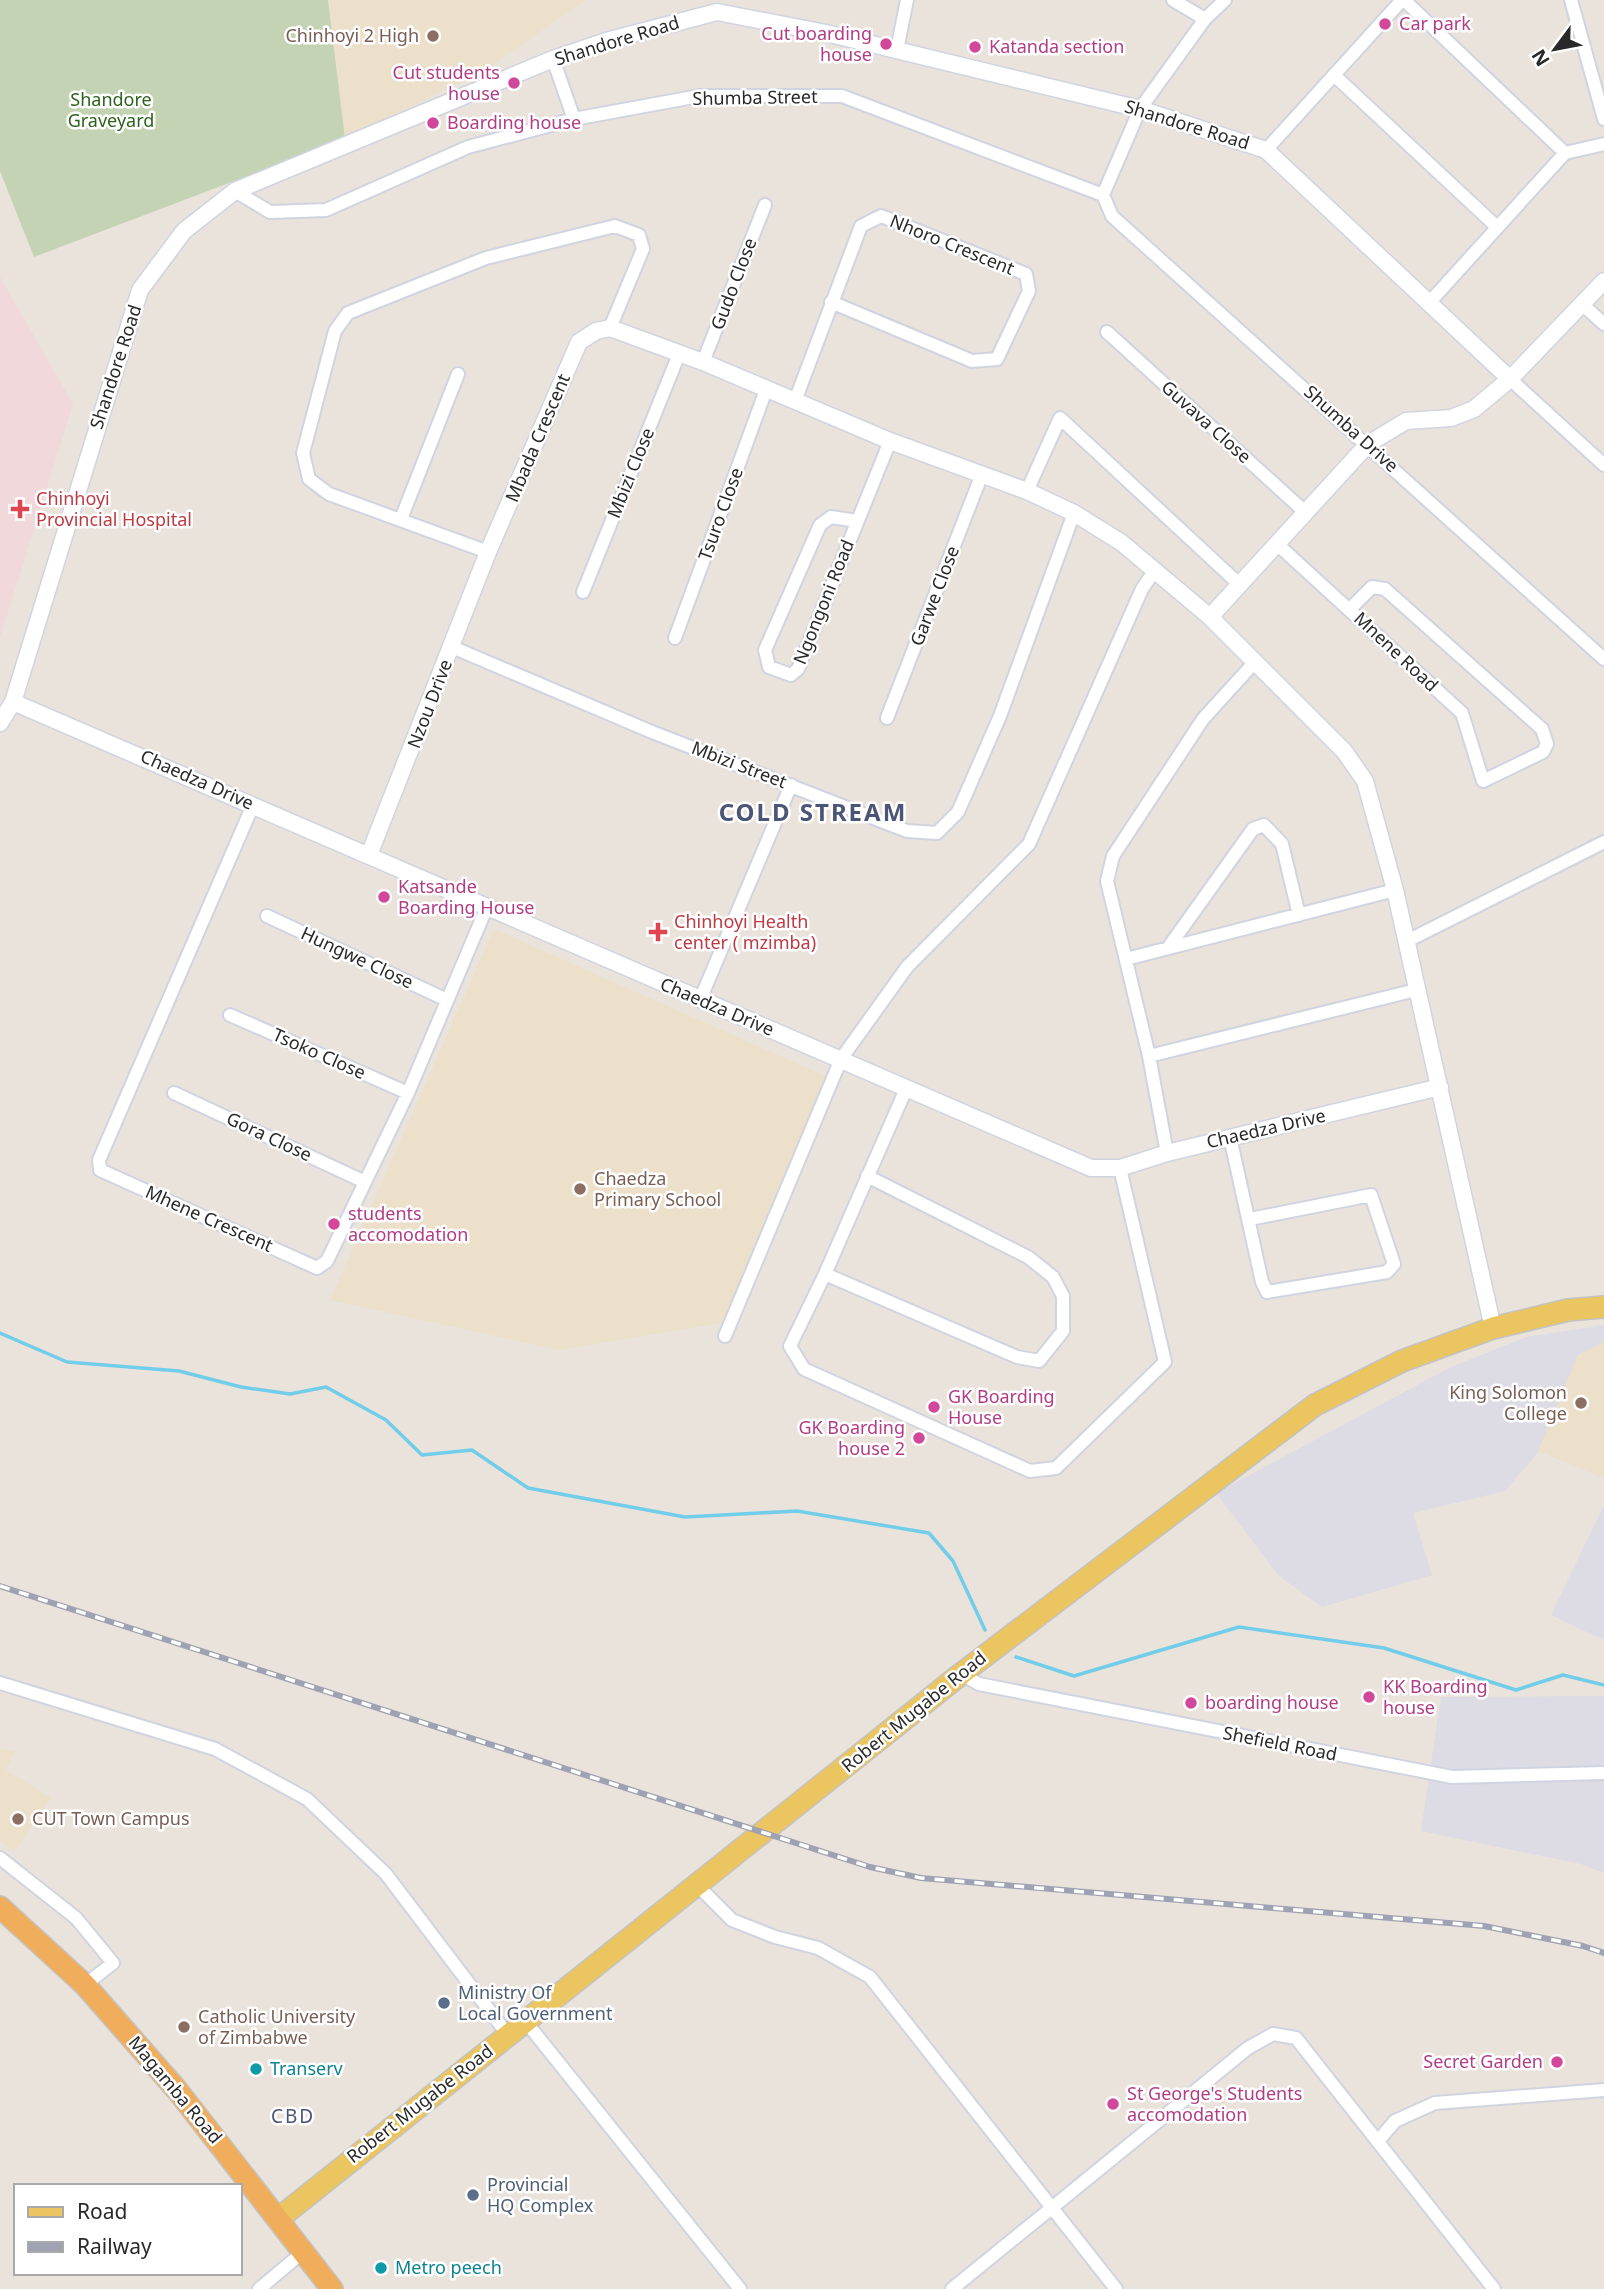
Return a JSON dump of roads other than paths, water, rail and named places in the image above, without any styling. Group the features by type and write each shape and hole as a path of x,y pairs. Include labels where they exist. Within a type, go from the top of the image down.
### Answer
{"highway":[{"name":"Magamba Road","path":"0,1908 85,1985 177,2090 332,2289"}],"main road":[{"name":"Robert Mugabe Road","path":"278,2219 961,1674 1315,1405 1402,1360 1493,1328 1568,1310 1604,1307"}],"street":[{"path":"897,50 907,0"},
{"path":"1173,0 1205,19"},
{"path":"1103,195 1140,109 1205,19 1225,0"},
{"path":"1266,150 1403,0 1565,153"},
{"path":"1570,0 1604,119"},
{"name":"Shandore Road","path":"0,723 13,702 140,290 184,231 235,191 553,59 606,41 717,12 897,50 1140,109 1266,150 1427,304 1510,379"},
{"path":"553,59 573,119"},
{"path":"1335,76 1497,227"},
{"name":"Shumba Street","path":"235,191 270,212 326,210 468,147 573,119 699,96 842,96 1103,195"},
{"path":"1427,304 1565,153 1604,144"},
{"name":"Shumba Drive","path":"1103,195 1112,216 1604,659"},
{"name":"Gudo Close","path":"704,362 765,205"},
{"name":"Nhoro Crescent","path":"795,401 831,303 861,226 881,216 1026,274 1029,291 997,359 972,361 831,303"},
{"path":"488,552 329,494 309,479 303,453 335,331 348,313 486,258 615,226 639,235 643,249 603,330 704,362 890,441 1027,491 1074,513 1122,543 1210,617 1253,664 1344,751 1365,781 1407,941 1493,1328"},
{"path":"1210,617 1368,444 1406,421 1451,418 1474,409 1510,379 1604,281"},
{"path":"1583,305 1604,324"},
{"name":"Mbada Crescent","path":"488,552 579,342 603,330"},
{"name":"Guvava Close","path":"1107,332 1305,512"},
{"name":"Mbizi Close","path":"583,592 678,354"},
{"path":"401,519 458,374"},
{"path":"1510,379 1604,465"},
{"name":"Tsuro Close","path":"676,638 766,390"},
{"path":"1027,491 1060,418 1240,584"},
{"name":"Ngongoni Road","path":"857,521 831,517 820,525 765,650 769,667 791,675 798,670 890,441"},
{"name":"Garwe Close","path":"887,718 982,474"},
{"name":"Mbizi Street","path":"452,647 652,732 907,831 937,833 958,812 1000,716 1074,513"},
{"name":"Mnene Road","path":"1277,544 1462,713 1483,781 1543,752 1548,744 1542,729 1385,589 1372,587 1350,609"},
{"name":"Nzou Drive","path":"369,855 488,552"},
{"path":"725,1336 841,1059 907,967 1029,844 1142,589 1156,570"},
{"path":"1167,1153 1149,1056 1107,881 1113,856 1203,719 1253,664"},
{"name":"Chaedza Drive","path":"13,702 369,855 486,909 1090,1167 1120,1168 1230,1137 1440,1087"},
{"path":"700,1000 791,785"},
{"name":"Mhene Crescent","path":"253,805 99,1160 100,1170 317,1268 327,1261 408,1093 486,909"},
{"path":"1168,948 1253,829 1264,825 1282,844 1299,915"},
{"path":"1407,941 1604,842"},
{"path":"1126,959 1395,890"},
{"name":"Hungwe Close","path":"267,916 447,1000"},
{"path":"1149,1056 1416,990"},
{"name":"Tsoko Close","path":"230,1014 408,1093"},
{"path":"906,1089 825,1274 790,1346 804,1369 1030,1471 1056,1468 1165,1362 1120,1168"},
{"name":"Gora Close","path":"174,1093 365,1182"},
{"path":"1230,1137 1262,1282 1267,1292 1387,1272 1394,1264 1371,1195 1250,1219"},
{"path":"825,1274 1017,1357 1039,1361 1063,1331 1063,1296 1053,1277 1028,1257 867,1176"},
{"name":"Shefield Road","path":"961,1674 979,1684 1452,1777 1604,1773"},
{"path":"0,1683 215,1749 307,1799 386,1874 740,2289"},
{"path":"0,1858 76,1918 113,1963 85,1985"},
{"path":"697,1885 732,1920 775,1937 818,1948 870,1977 1116,2289"},
{"path":"952,2289 1248,2048 1273,2034 1296,2038 1494,2289"},
{"path":"1378,2141 1395,2121 1435,2103 1604,2090"},
{"path":"259,2289 303,2252"}],"waterway":[{"path":"0,1333 67,1362 179,1371 241,1387 290,1394 326,1387 386,1420 422,1455 472,1450 528,1488 685,1517 797,1511 929,1533 953,1561 985,1630"},
{"path":"1016,1657 1074,1676 1239,1627 1384,1648 1516,1690 1563,1675 1604,1685"}],"railway":[{"path":"0,1586 870,1867 921,1878 1484,1926 1583,1946 1604,1953"}],"place":[{"name":"Car park","path":"1385,24"},
{"name":"Chinhoyi 2 High","path":"433,36"},
{"name":"Cut boarding house","path":"886,44"},
{"name":"Katanda section","path":"975,47"},
{"name":"Cut students house","path":"514,83"},
{"name":"Boarding house","path":"433,123"},
{"name":"Chinhoyi Provincial Hospital","path":"20,509"},
{"name":"Katsande Boarding House","path":"384,897"},
{"name":"Chinhoyi Health center ( mzimba)","path":"658,932"},
{"name":"Chaedza Primary School","path":"580,1189"},
{"name":"students accomodation","path":"334,1224"},
{"name":"King Solomon College","path":"1581,1403"},
{"name":"GK Boarding House","path":"934,1407"},
{"name":"GK Boarding house 2","path":"919,1438"},
{"name":"KK Boarding house","path":"1369,1697"},
{"name":"boarding house","path":"1191,1703"},
{"name":"CUT Town Campus","path":"18,1819"},
{"name":"Ministry Of Local Government","path":"444,2003"},
{"name":"Catholic University of Zimbabwe","path":"184,2027"},
{"name":"Secret Garden","path":"1557,2062"},
{"name":"Transerv","path":"256,2069"},
{"name":"St George's Students accomodation","path":"1113,2104"},
{"name":"Provincial HQ Complex","path":"473,2195"},
{"name":"Metro peech","path":"381,2268"}],"district":[{"name":"COLD STREAM","path":"813,813"},
{"name":"CBD","path":"293,2116"}],"park label":[{"name":"Shandore Graveyard","path":"111,110"}]}
